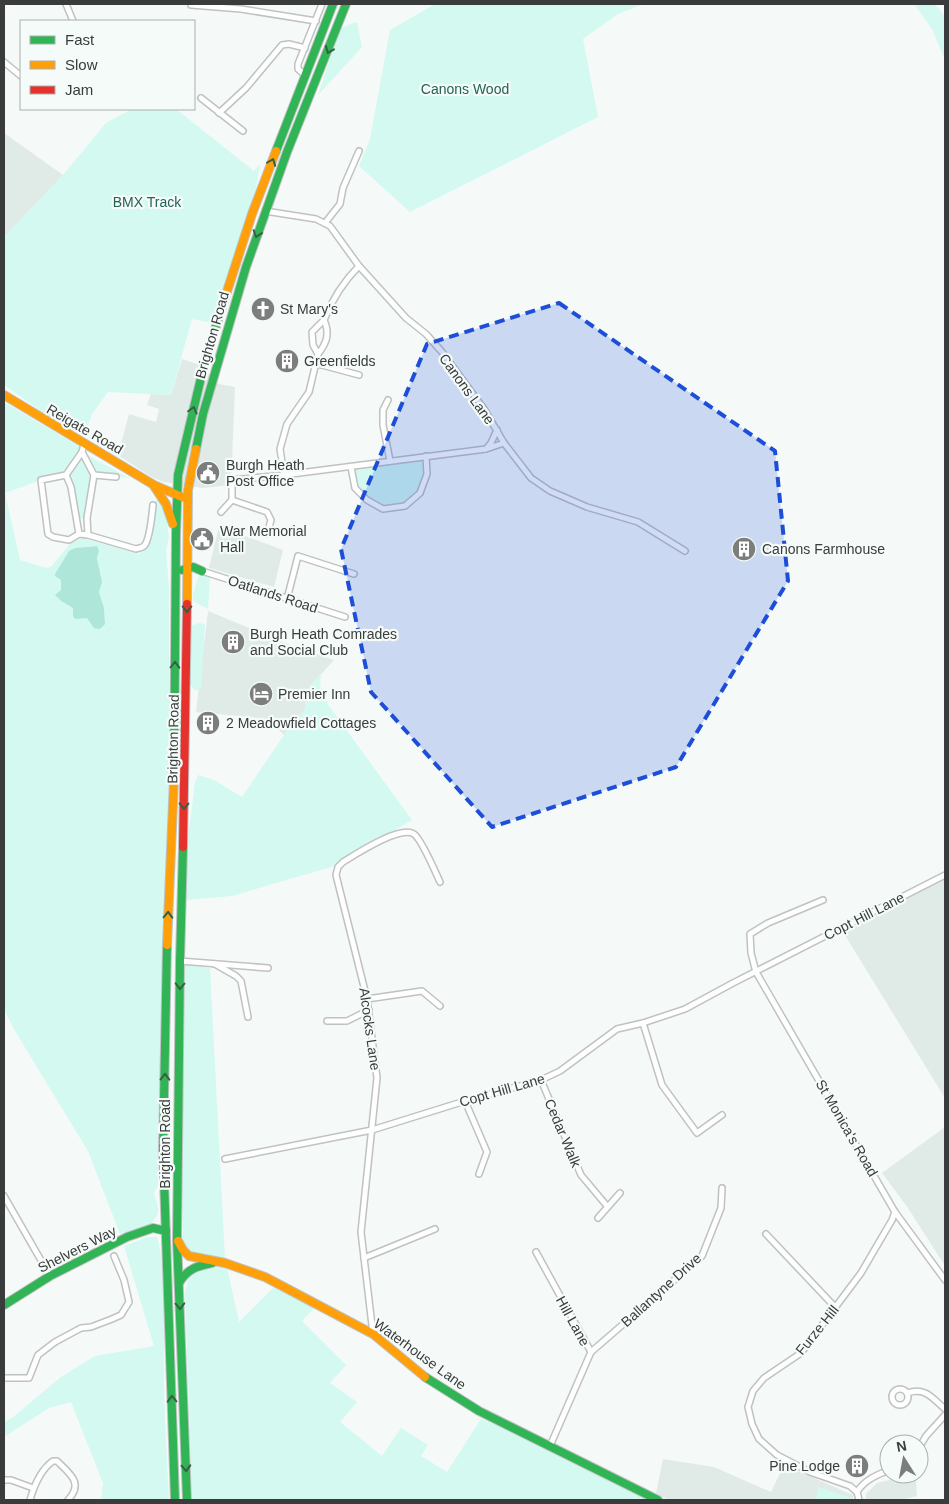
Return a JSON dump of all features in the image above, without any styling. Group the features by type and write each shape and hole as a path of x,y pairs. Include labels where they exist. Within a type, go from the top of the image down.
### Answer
{"main road":[{"name":"Brighton Road","path":"176,1500 164,1130 168,912 174,808 176,496 178,475 204,365 255,208 333,4"},
{"name":"Brighton Road","path":"187,1500 177,1240 180,961 187,696 188,490 200,425 243,275 265,211 346,4"},
{"path":"255,208 265,211"},
{"name":"Reigate Road","path":"4,396 83,448 176,496 188,500"},
{"path":"154,485 162,486 169,484 178,475"},
{"path":"154,485 168,508 176,534"},
{"path":"176,496 188,490"},
{"path":"176,575 187,568 196,568 202,571"},
{"path":"188,589 194,574 202,571"},
{"path":"153,1228 166,1231 172,1226 178,1205"},
{"path":"153,1228 160,1225 167,1210"},
{"name":"Shelvers Way","path":"4,1305 50,1276 128,1237 153,1228"},
{"name":"Waterhouse Lane","path":"177,1240 189,1256 219,1262 265,1278 373,1334 427,1378 480,1411 658,1500"},
{"name":"Waterhouse Lane","path":"179,1284 191,1267 219,1262"}],"street":[{"path":"66,4 73,20"},
{"name":"Brighton Road","path":"305,76 298,69 298,64 322,4"},
{"path":"191,5 241,9 316,21"},
{"path":"219,113 246,88 282,45 289,44 305,48"},
{"path":"4,62 20,75"},
{"path":"201,98 243,131"},
{"path":"265,211 316,218 325,223 340,204 343,188 359,151"},
{"name":"Canons Lane","path":"325,223 330,226 359,266 406,318 426,334 442,352 484,409 504,444 532,478 550,491 587,507 638,522 685,551"},
{"path":"318,354 313,345 312,332 324,320 346,280 359,266"},
{"path":"284,476 280,449 287,424 309,392 318,354 324,347 327,339 328,330 324,320"},
{"path":"315,364 359,374"},
{"path":"388,400 383,410 383,425 390,461"},
{"path":"486,449 497,430"},
{"path":"221,512 232,500 232,480 284,476 486,449 504,444"},
{"path":"83,448 94,475 88,518 88,535"},
{"path":"83,448 66,475 41,480 48,534 53,538 69,540 80,534 88,535 136,549 146,544 153,505"},
{"path":"351,467 356,488 367,500 383,509 405,506 420,493 427,474 426,456"},
{"path":"66,475 71,487 80,534"},
{"path":"94,475 116,477"},
{"path":"232,500 267,512 271,520 267,534"},
{"path":"78,519 88,518"},
{"path":"287,599 298,556 354,574"},
{"name":"Oatlands Road","path":"202,571 345,617"},
{"name":"Alcocks Lane","path":"373,1334 361,1232 377,1078 367,999 336,875 338,867 352,857 391,836 406,832 412,833 418,838 440,882"},
{"name":"Copt Hill Lane","path":"225,1159 372,1130 541,1080 560,1071 617,1029 643,1023 685,1009 733,982 756,972 945,874"},
{"name":"St Monica's Road","path":"823,900 750,934 750,952 756,972 896,1212 945,1280"},
{"path":"180,961 213,962 268,968"},
{"path":"213,962 241,981 248,1017"},
{"path":"367,999 422,991 440,1006"},
{"path":"327,1021 347,1021 369,1010"},
{"path":"643,1023 662,1085 697,1132 722,1115"},
{"name":"Cedar Walk","path":"541,1080 581,1175 607,1206"},
{"path":"465,1101 487,1152 479,1174"},
{"name":"Ballantyne Drive","path":"591,1352 702,1256 721,1208 722,1188"},
{"path":"598,1218 620,1193"},
{"path":"4,1196 50,1276"},
{"name":"Furze Hill","path":"857,1492 850,1486 810,1472 777,1455 759,1439 752,1424 748,1407 753,1391 764,1378 801,1353 861,1273 896,1212"},
{"path":"364,1258 435,1229"},
{"path":"766,1234 835,1307"},
{"name":"Hill Lane","path":"536,1252 591,1352 550,1446"},
{"path":"4,1378 29,1378 38,1356 55,1342 81,1328 91,1327 121,1315 129,1302 124,1280 114,1256"},
{"path":"907,1393 916,1391 927,1393 945,1409"},
{"path":"928,1434 945,1415"},
{"path":"30,1500 33,1488 42,1473 53,1461 57,1461 71,1475 76,1485 75,1493 68,1500"},
{"path":"859,1500 857,1492 861,1486 879,1475"},
{"path":"4,1480 11,1480 33,1488"}],"highlighted area":[{"path":"559,303 775,451 788,581 676,767 492,827 371,692 341,549 427,344"}],"shaded area":[{"path":"4,133 63,175 4,237"},
{"path":"182,359 200,365 219,384 235,387 231,485 203,488 163,482 150,476 118,455 129,414 156,422 159,409 147,405 151,394 171,395"},
{"path":"219,526 283,550 274,587 209,568"},
{"path":"97,546 99,551 97,558 102,582 99,592 104,608 105,624 100,629 94,628 87,618 75,619 73,608 55,595 61,590 61,580 55,574 69,551 75,548"},
{"path":"208,611 293,646 334,660 306,691 305,709 284,735 268,719 196,712"},
{"path":"945,878 945,1098 843,932"},
{"path":"945,1127 945,1266 908,1208 882,1173"},
{"path":"663,1459 714,1467 771,1492 784,1465 853,1495 853,1500 668,1500 656,1493"},
{"path":"877,1483 916,1484 917,1496 901,1500 866,1500 866,1494"}],"green space":[{"name":"Canons Wood","path":"435,4 644,4 618,14 583,39 598,117 410,212 359,166 370,139 390,30"},
{"path":"914,4 935,4 945,17 945,60 932,29"},
{"path":"357,22 362,47 318,95 340,28"},
{"name":"BMX Track","path":"130,110 177,110 254,171 260,164 256,189 213,323 192,319 171,395 108,392 92,414 84,436 44,413 4,385 4,237 63,175 106,123"},
{"path":"4,402 80,447 82,452 129,478 94,475 87,518 78,519 66,475 41,480 5,493 20,560 46,568 51,567 70,544 82,538 139,554 149,546 157,496 165,510 169,537 166,550 169,588 169,768 158,1186 154,1193 158,1209 154,1220 149,1224 120,1234 88,1151 15,1031 4,1009","holes":["96,546 101,575 99,592 104,608 105,624 73,616 73,608 61,601 56,595 61,590 61,580 55,574 69,551 75,548"]},
{"path":"426,456 427,474 420,493 405,506 383,509 367,500 355,488 351,467"},
{"path":"202,575 210,577 208,609 193,601 198,577"},
{"path":"199,623 205,624 201,690 194,690 190,684 190,626"},
{"path":"321,673 320,689 329,706 412,820 331,867 232,896 186,900 186,854 195,783 198,775 214,780 242,797 284,735 305,709 306,691"},
{"path":"185,965 210,968 225,1259 196,1254 183,1243"},
{"path":"148,1237 157,1237 163,1269 164,1402 169,1500 101,1500 103,1483 71,1402 49,1408 4,1437 4,1422 12,1418 61,1377 95,1356 154,1346 124,1246"},
{"path":"218,1265 227,1267 239,1322 273,1288 316,1306 302,1321 346,1365 330,1383 357,1402 340,1422 382,1456 401,1428 428,1445 421,1456 447,1472 481,1419 550,1446 658,1500 192,1500 185,1291 190,1276 205,1268"},
{"path":"818,1487 852,1498 852,1500 816,1500"}],"traffic: fast":[{"path":"276,151 333,4"},
{"path":"196,449 203,414 246,267 287,152 346,4"},
{"path":"174,779 178,475 204,365 221,310"},
{"path":"182,570 193,567 202,571"},
{"path":"183,847 177,1240 187,1500"},
{"path":"167,945 163,1150 175,1500"},
{"path":"4,1305 50,1276 127,1237 153,1228 166,1231"},
{"path":"179,1283 185,1274 193,1269 212,1263"},
{"path":"425,1377 479,1411 658,1500"}],"traffic: slow":[{"path":"221,310 252,214 276,151"},
{"path":"4,395 154,485 182,497"},
{"path":"187,604 188,490 196,449"},
{"path":"154,486 166,504 173,524"},
{"path":"167,945 174,779"},
{"path":"178,1241 189,1256 225,1263 265,1277 373,1334 425,1377"}],"traffic: jam":[{"path":"183,847 187,604"}],"place":[{"name":"St Mary's","path":"263,309"},
{"name":"Greenfields","path":"287,361"},
{"name":"Burgh Heath Post Office","path":"208,473"},
{"name":"War Memorial Hall","path":"202,539"},
{"name":"Canons Farmhouse","path":"744,549"},
{"name":"Burgh Heath Comrades and Social Club","path":"233,642"},
{"name":"Premier Inn","path":"261,694"},
{"name":"2 Meadowfield Cottages","path":"208,723"},
{"name":"Pine Lodge","path":"857,1466"}]}
